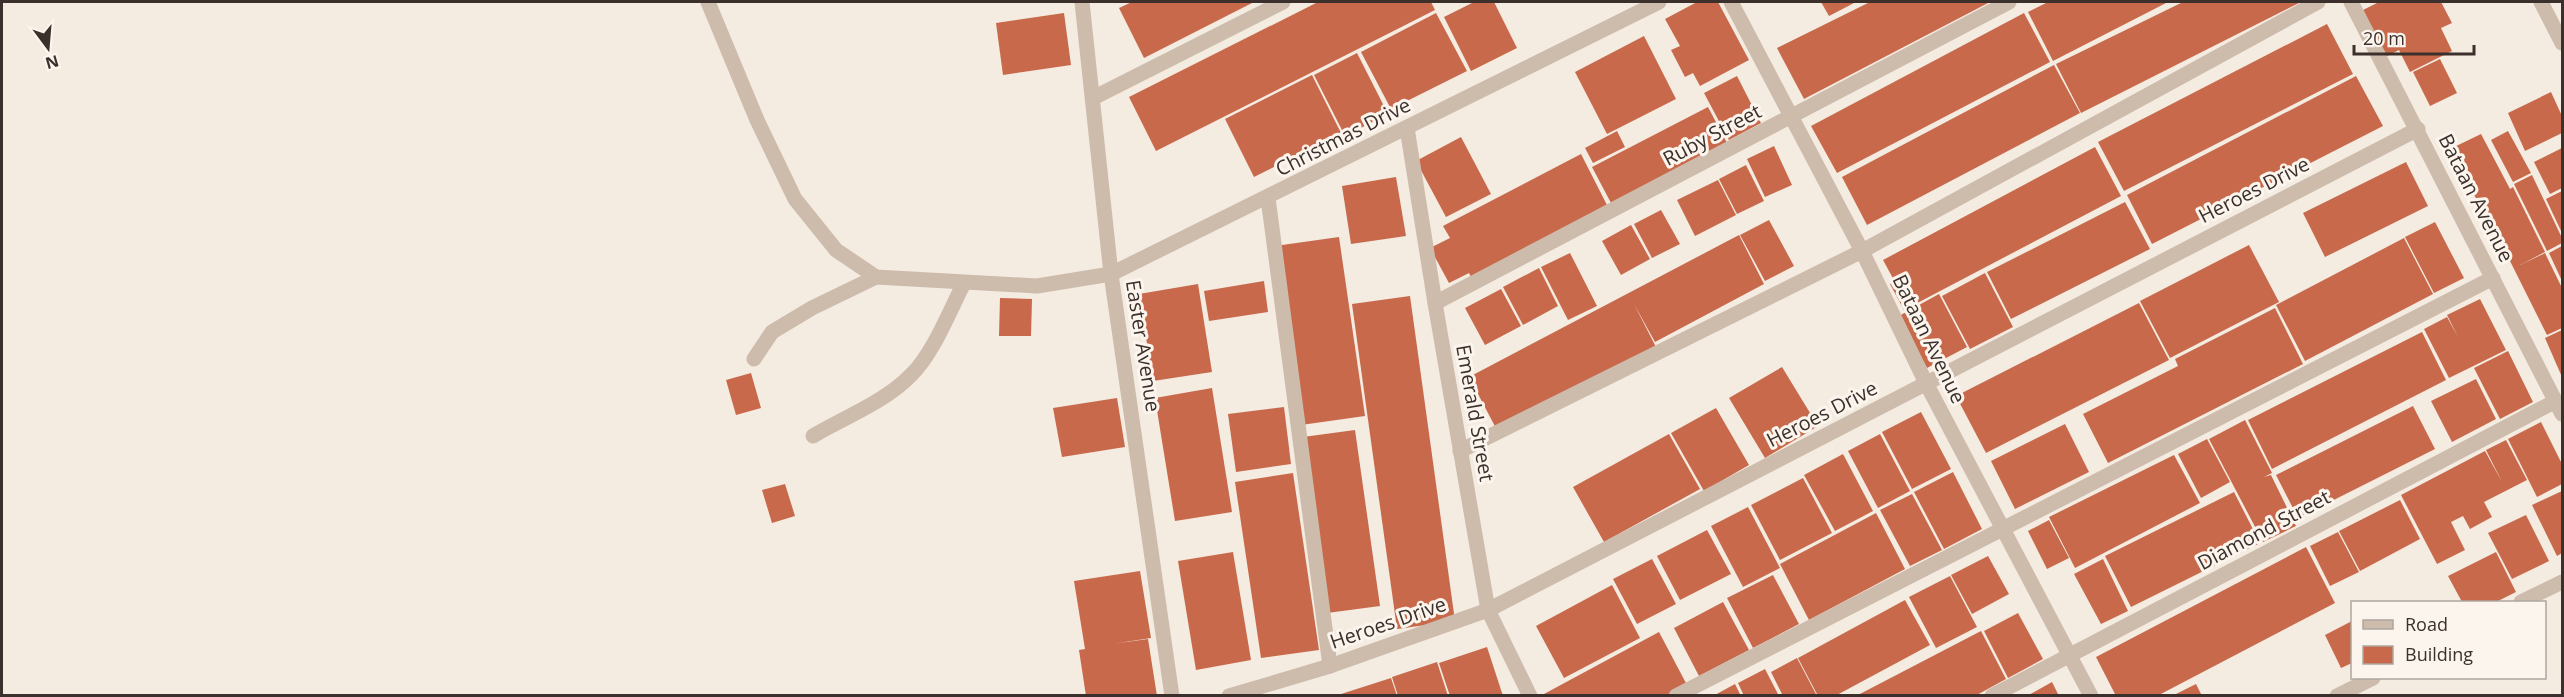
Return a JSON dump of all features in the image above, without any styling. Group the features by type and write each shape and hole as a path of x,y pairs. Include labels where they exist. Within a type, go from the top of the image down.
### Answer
{"street":[{"path":"708,2 757,120 795,199 836,250 876,277"},
{"name":"Easter Avenue","path":"1082,2 1111,274 1172,696"},
{"path":"1094,98 1283,2"},
{"name":"Christmas Drive","path":"876,277 1037,286 1111,274 1659,2"},
{"name":"Bataan Avenue","path":"1731,2 1862,251 1926,383 2091,696"},
{"name":"Ruby Street","path":"1434,303 2008,2"},
{"path":"1460,451 1862,251 2318,2"},
{"name":"Bataan Avenue","path":"2351,2 2559,407"},
{"path":"2541,2 2562,44"},
{"name":"Emerald Street","path":"1407,128 1434,303 1488,610 1530,696"},
{"name":"Heroes Drive","path":"1229,696 1330,666 1488,610 2418,129"},
{"path":"1268,198 1330,666"},
{"path":"754,359 772,332 812,308 876,277"},
{"path":"1676,696 2493,278"},
{"path":"813,436 894,390 913,374 939,333 964,283"},
{"name":"Diamond Street","path":"1992,696 2559,407"},
{"path":"2526,601 2562,582"},
{"path":"2337,696 2371,679"}],"building":[{"path":"1132,2 1254,2 1144,58 1119,8"},
{"path":"1318,2 1431,2 1435,10 1156,151 1129,97"},
{"path":"1474,2 1494,2 1517,48 1471,71 1444,17"},
{"path":"1697,2 1718,2 1749,60 1700,86 1693,73 1685,77 1671,50 1680,46 1665,19"},
{"path":"1821,2 1856,2 1829,16"},
{"path":"1870,2 1990,2 1804,99 1777,48"},
{"path":"2048,2 2168,2 2053,61 2028,12"},
{"path":"2183,2 2301,2 2081,113 2056,64"},
{"path":"2379,2 2441,2 2452,23 2441,28 2452,51 2410,72 2399,50 2387,56 2363,10"},
{"path":"1064,13 1071,65 1003,75 996,23"},
{"path":"1436,13 1467,71 1391,109 1361,52"},
{"path":"2024,13 2050,62 1837,173 1811,126"},
{"path":"2327,24 2353,74 2124,191 2098,142"},
{"path":"1644,36 1676,99 1607,134 1575,72"},
{"path":"1357,53 1388,114 1345,136 1314,75"},
{"path":"2440,59 2457,93 2430,106 2413,72"},
{"path":"2054,65 2080,113 1867,225 1842,177"},
{"path":"1312,75 1341,133 1254,177 1225,119"},
{"path":"1737,76 1761,123 1729,140 1704,93"},
{"path":"2356,76 2383,126 2152,244 2127,195"},
{"path":"2551,92 2562,116 2562,133 2525,151 2508,113"},
{"path":"1708,107 1727,143 1611,203 1592,167"},
{"path":"1617,131 1625,147 1593,163 1585,148"},
{"path":"2508,131 2531,173 2513,182 2491,140"},
{"path":"2481,134 2510,189 2513,187 2545,252 2520,265 2545,253 2562,288 2562,328 2547,335 2481,203 2479,204 2450,149"},
{"path":"1461,137 1491,194 1446,217 1416,161"},
{"path":"1774,146 1792,185 1765,197 1747,159"},
{"path":"2095,147 2121,196 1904,310 1890,284 1895,282 1883,260"},
{"path":"2562,148 2562,188 2550,194 2534,162"},
{"path":"1581,154 1609,209 1473,281 1469,273 1449,283 1430,248 1450,238 1443,226"},
{"path":"2406,162 2428,206 2325,257 2303,213"},
{"path":"1746,165 1764,201 1737,214 1719,179"},
{"path":"2532,175 2562,238 2562,243 2547,251 2514,184"},
{"path":"1396,177 1406,236 1351,244 1342,186"},
{"path":"1718,180 1736,215 1695,236 1677,200"},
{"path":"2562,191 2562,233 2546,199"},
{"path":"2125,202 2150,249 2011,319 1987,272"},
{"path":"1661,210 1680,244 1652,258 1634,224"},
{"path":"1769,220 1794,266 1765,281 1740,235"},
{"path":"2435,222 2464,278 2434,293 2405,237"},
{"path":"1631,225 1650,259 1621,275 1602,241"},
{"path":"1739,235 1764,284 1655,342 1634,304 1657,349 1498,432 1469,377"},
{"path":"1339,237 1365,416 1301,425 1275,246"},
{"path":"2404,238 2433,294 2305,361 2276,305"},
{"path":"2249,245 2279,302 2170,358 2140,301"},
{"path":"2562,246 2562,281 2549,253"},
{"path":"1570,253 1597,306 1568,320 1541,267"},
{"path":"1539,268 1558,306 1523,325 1503,287"},
{"path":"1985,273 2013,327 1970,349 1942,296"},
{"path":"1264,281 1268,312 1209,321 1204,291"},
{"path":"1198,284 1212,372 1153,381 1139,294"},
{"path":"1501,289 1521,326 1485,345 1465,308"},
{"path":"1939,294 1967,347 1927,368 1899,316"},
{"path":"1410,296 1455,621 1397,629 1352,304"},
{"path":"1000,298 1032,299 1031,336 999,336"},
{"path":"2480,299 2506,350 2449,378 2424,329 2447,317 2458,337 2447,315"},
{"path":"2139,303 2169,360 1986,453 1956,396"},
{"path":"2275,308 2303,364 2108,463 2083,414 2178,366 2175,359"},
{"path":"2562,330 2562,377 2545,338"},
{"path":"2422,332 2446,380 2272,469 2248,420"},
{"path":"2508,351 2533,402 2500,419 2474,368"},
{"path":"1782,367 1818,426 1765,458 1729,398"},
{"path":"751,373 761,408 736,415 726,380"},
{"path":"2476,379 2496,419 2452,442 2431,401"},
{"path":"1212,388 1232,512 1175,521 1155,398"},
{"path":"1117,398 1125,447 1062,457 1053,408"},
{"path":"2413,406 2435,449 2298,518 2276,475"},
{"path":"1284,407 1291,464 1236,472 1228,414"},
{"path":"1716,408 1749,465 1704,491 1671,433"},
{"path":"1921,412 1951,469 1912,489 1882,432"},
{"path":"2245,420 2272,473 2264,477 2271,475 2296,526 2263,542 2209,439"},
{"path":"2541,422 2562,464 2562,484 2537,497 2508,439"},
{"path":"2065,424 2089,472 2015,509 1991,461"},
{"path":"1355,430 1380,606 1327,613 1303,437"},
{"path":"1669,434 1700,489 1604,542 1573,487"},
{"path":"1880,434 1910,491 1878,508 1848,451"},
{"path":"2207,439 2230,482 2201,498 2178,454"},
{"path":"2506,440 2527,480 2484,502 2492,517 2470,529 2463,516 2451,522 2465,550 2437,564 2401,495 2485,451 2502,482 2486,450"},
{"path":"1843,454 1873,511 1835,531 1804,475"},
{"path":"2174,455 2200,503 2075,568 2049,517"},
{"path":"1953,472 1982,529 1944,549 1914,492"},
{"path":"1293,473 1319,650 1261,658 1235,482"},
{"path":"1803,478 1832,533 1780,560 1751,505"},
{"path":"785,484 795,516 772,523 762,490"},
{"path":"2562,491 2562,553 2557,556 2532,505"},
{"path":"2234,492 2260,543 2131,607 2105,556"},
{"path":"1912,494 1942,550 1910,566 1880,510"},
{"path":"2400,500 2420,539 2360,571 2339,531"},
{"path":"1748,507 1780,568 1743,587 1711,526"},
{"path":"1876,513 1905,569 1809,620 1780,564"},
{"path":"2526,515 2549,561 2512,579 2488,533"},
{"path":"2049,520 2069,558 2047,569 2028,531"},
{"path":"1707,530 1731,574 1680,600 1657,556"},
{"path":"2338,532 2359,572 2330,586 2310,546"},
{"path":"2306,547 2335,603 2157,696 2116,696 2096,657"},
{"path":"1233,552 1251,660 1196,670 1178,561"},
{"path":"2496,552 2516,592 2498,601 2461,601 2448,576"},
{"path":"1988,556 2009,594 1972,614 1951,575"},
{"path":"1652,559 1676,604 1637,624 1613,579"},
{"path":"2103,559 2128,611 2101,624 2074,574"},
{"path":"1140,571 1151,638 1112,644 1148,639 1157,696 1086,696 1079,650 1085,649 1074,581"},
{"path":"1773,575 1799,624 1753,648 1727,598"},
{"path":"1950,576 1977,627 1936,648 1909,597"},
{"path":"1612,585 1640,638 1564,678 1536,626"},
{"path":"1905,600 1930,645 1835,696 1818,696 1798,658"},
{"path":"1723,602 1749,650 1699,676 1674,628"},
{"path":"2018,613 2043,659 2008,678 1984,631"},
{"path":"2351,622 2351,663 2341,668 2325,635"},
{"path":"1981,631 2006,679 1975,696 1856,696"},
{"path":"1659,632 1687,685 1666,696 1545,696 1544,694"},
{"path":"1487,647 1503,696 1450,696 1439,663"},
{"path":"1797,658 1817,696 1783,696 1771,672"},
{"path":"1437,662 1448,696 1398,696 1392,677"},
{"path":"1765,669 1779,696 1744,696 1738,683"},
{"path":"1391,678 1397,696 1338,695"},
{"path":"2052,682 2059,696 2027,696"},
{"path":"1735,684 1741,696 1713,696"},
{"path":"2196,684 2202,696 2172,696"}]}
